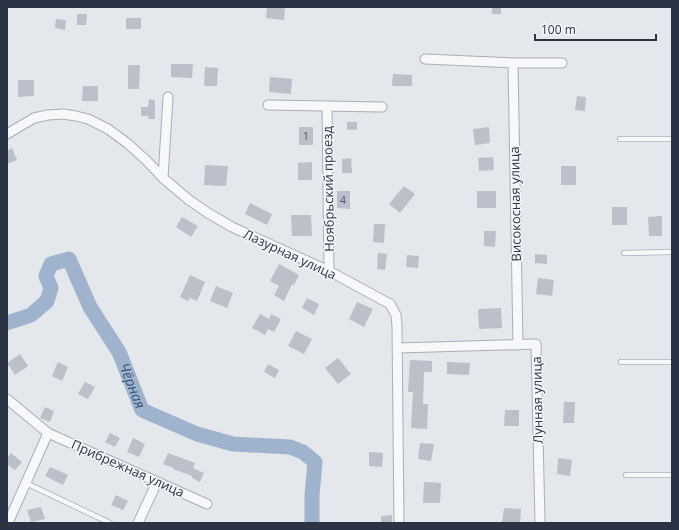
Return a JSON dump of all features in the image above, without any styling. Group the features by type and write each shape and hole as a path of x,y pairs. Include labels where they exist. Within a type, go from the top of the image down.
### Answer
{"street":[{"path":"425,59 513,63 562,63"},
{"name":"Високосная улица","path":"513,63 518,345"},
{"path":"163,178 168,97"},
{"path":"268,105 382,108"},
{"name":"Ноябрьский проезд","path":"327,106 329,271"},
{"name":"Лазурная улица","path":"7,134 34,118 48,115 63,114 88,119 108,129 121,138 146,160 163,178 208,214 329,271 390,304 396,315 398,348 397,385 399,523"},
{"name":"Лунная улица","path":"398,348 536,344 540,523"},
{"name":"Прибрежная улица","path":"7,399 48,433 207,504"},
{"path":"8,523 48,433"},
{"path":"138,523 157,482"}],"lane":[{"path":"620,140 672,139"},
{"path":"624,253 672,252"},
{"path":"621,362 672,362"},
{"path":"626,475 672,474"},
{"path":"26,484 110,523"}],"building":[{"path":"267,7 285,7 284,20 266,18"},
{"path":"492,7 501,7 501,14 492,14"},
{"path":"77,14 87,14 86,25 77,25"},
{"path":"126,18 141,18 141,29 126,29"},
{"path":"56,19 66,20 65,30 55,28"},
{"path":"171,64 193,64 192,78 171,77"},
{"path":"128,65 140,65 139,89 128,89"},
{"path":"205,67 218,68 217,86 204,86"},
{"path":"393,74 412,75 412,86 392,86"},
{"path":"270,77 292,79 291,94 269,92"},
{"path":"18,80 34,80 34,96 18,97"},
{"path":"83,86 98,86 98,101 82,101"},
{"path":"577,96 586,97 585,111 575,110"},
{"path":"149,99 155,100 155,119 148,119 149,116 141,116 141,107 148,107"},
{"path":"347,122 357,122 357,130 347,130"},
{"path":"299,127 313,127 313,145 299,145"},
{"path":"489,127 490,143 475,145 473,129"},
{"path":"12,148 17,160 7,164 7,151"},
{"path":"493,157 494,170 479,171 478,158"},
{"path":"351,158 352,173 342,173 342,159"},
{"path":"312,162 312,180 298,180 298,163"},
{"path":"205,165 228,166 226,186 204,185"},
{"path":"561,166 576,166 576,185 561,185"},
{"path":"404,186 415,194 400,213 389,204"},
{"path":"337,191 350,191 350,209 337,208"},
{"path":"477,191 496,191 496,208 477,208"},
{"path":"250,203 272,214 267,225 245,214"},
{"path":"612,207 627,207 627,225 612,225"},
{"path":"291,215 311,215 312,236 292,236"},
{"path":"662,216 662,236 649,236 648,217"},
{"path":"182,217 198,226 191,237 176,227"},
{"path":"374,224 385,224 384,243 373,242"},
{"path":"484,231 496,231 495,247 484,246"},
{"path":"378,253 387,254 385,270 377,269"},
{"path":"535,254 547,255 547,264 535,263"},
{"path":"407,255 419,256 418,268 406,267"},
{"path":"279,264 299,275 294,285 292,284 284,301 274,295 279,286 270,281"},
{"path":"190,275 205,282 197,301 190,298 188,301 180,297"},
{"path":"538,278 554,280 552,296 536,294"},
{"path":"216,286 233,293 227,308 210,301"},
{"path":"307,298 319,304 314,315 302,308"},
{"path":"357,302 373,309 364,327 349,319"},
{"path":"501,308 502,328 479,329 478,309"},
{"path":"260,314 269,319 271,314 281,319 274,332 268,329 265,335 252,328"},
{"path":"296,331 312,339 304,354 288,346"},
{"path":"20,354 28,366 15,375 7,363"},
{"path":"338,358 351,374 338,384 325,368"},
{"path":"410,360 432,361 432,372 424,372 423,404 428,404 427,429 411,428 413,392 408,392"},
{"path":"58,362 68,367 62,381 52,376"},
{"path":"447,362 470,363 469,375 447,374"},
{"path":"268,364 279,370 275,378 264,372"},
{"path":"85,382 95,387 88,399 78,394"},
{"path":"564,402 575,402 574,423 563,423"},
{"path":"45,407 54,411 50,422 40,418"},
{"path":"505,410 519,410 519,426 504,426"},
{"path":"110,433 120,438 115,447 105,442"},
{"path":"133,438 145,444 139,457 127,452"},
{"path":"420,443 434,444 431,461 418,459"},
{"path":"369,452 383,453 382,467 369,466"},
{"path":"11,453 22,462 15,470 7,464 7,458"},
{"path":"168,453 195,463 193,468 204,473 200,482 192,478 192,476 163,464"},
{"path":"558,458 572,460 570,476 557,474"},
{"path":"50,467 68,475 63,485 45,476"},
{"path":"424,482 441,483 440,503 423,503"},
{"path":"116,495 128,501 123,510 111,505"},
{"path":"41,507 45,519 31,522 27,510"},
{"path":"504,508 521,509 520,523 502,523"},
{"path":"392,515 392,523 381,523 381,516"}],"waterway":[{"name":"Чёрная","path":"7,323 31,315 47,301 51,288 46,276 51,264 69,259 90,307 119,352 142,410 197,434 233,444 290,447 303,452 315,462 312,495 312,523"}]}
